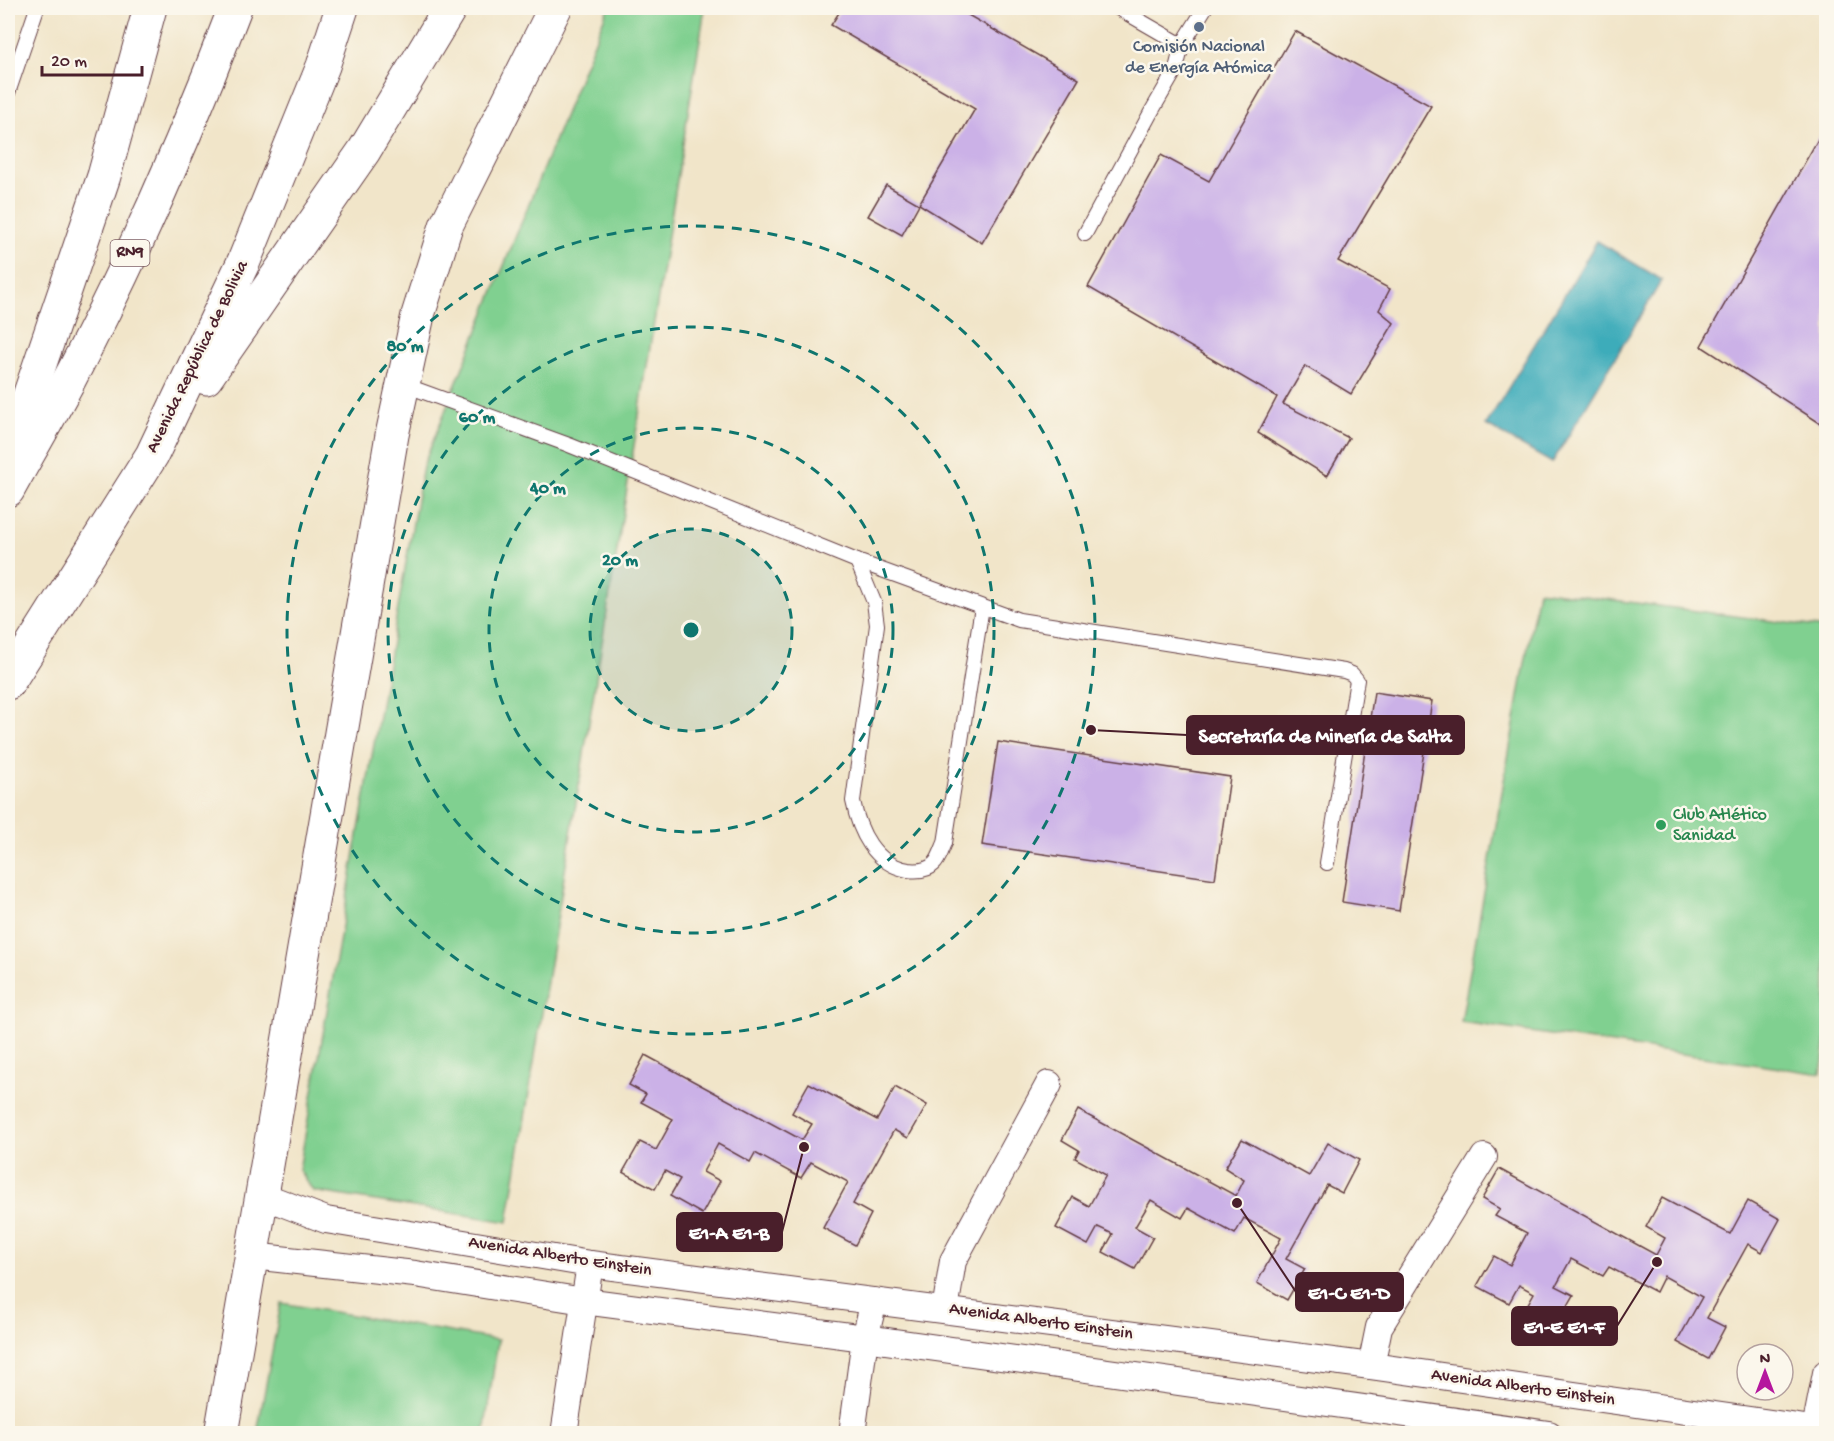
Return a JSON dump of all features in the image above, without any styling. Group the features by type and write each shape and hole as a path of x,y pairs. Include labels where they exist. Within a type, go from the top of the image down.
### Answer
{"main road":[{"path":"8,458 104,176 150,8"},
{"name":"RN9","path":"8,490 67,383 112,292 154,202 235,8"},
{"name":"Avenida República de Bolivia","path":"8,683 152,455 244,261 323,66 342,8"},
{"path":"152,455 364,151 450,8"},
{"path":"220,1434 402,384 418,315 446,226 555,8"}],"street":[{"path":"945,1310 953,1261 1050,1084"},
{"path":"1371,1366 1379,1328 1484,1157"},
{"name":"Avenida Alberto Einstein","path":"261,1195 326,1220 590,1264 1371,1366 1819,1431"},
{"name":"Avenida Alberto Einstein","path":"252,1256 415,1274 584,1300 1549,1434"},
{"path":"564,1434 590,1264"},
{"path":"852,1434 865,1338 874,1300"},
{"path":"1819,1431 1827,1373"}],"lane":[{"path":"8,93 37,8"},
{"path":"1118,8 1182,45"},
{"path":"1085,234 1176,69 1182,45 1205,8"},
{"path":"402,384 569,445 857,561 1019,620 1352,674 1357,680 1327,863"},
{"path":"857,561 874,602 877,625 853,801 857,821 867,843 883,859 900,868 919,872 934,864 945,843 982,607"}],"green space":[{"path":"608,8 705,8 508,1222 313,1191 299,1170 423,466"},
{"name":"Club Atlético Sanidad","path":"1538,590 1826,628 1826,1040 1821,1074 1461,1022"},
{"path":"281,1303 498,1340 484,1433 257,1433"}],"water":[{"path":"1597,241 1662,280 1552,463 1486,425"}],"building":[{"path":"842,8 956,8 1079,79 982,243 919,204 975,109 831,25"},
{"path":"1295,31 1431,106 1338,261 1390,289 1379,310 1394,323 1351,394 1305,366 1283,404 1349,438 1327,476 1258,433 1277,397 1088,287 1161,155 1209,181"},
{"path":"1826,125 1826,427 1701,346"},
{"path":"886,185 919,204 902,235 868,216"},
{"path":"1374,692 1432,701 1399,911 1342,902"},
{"path":"998,742 1230,777 1215,879 982,845"},
{"path":"645,1055 802,1140 812,1124 792,1113 809,1083 877,1120 895,1087 927,1105 908,1138 894,1130 853,1204 871,1214 855,1245 823,1228 848,1182 811,1162 801,1178 755,1153 750,1162 718,1144 703,1172 720,1181 702,1214 670,1196 680,1179 665,1171 655,1189 623,1172 640,1142 656,1150 673,1119 641,1102 646,1094 629,1085"},
{"path":"1078,1110 1236,1196 1244,1180 1225,1168 1242,1139 1309,1176 1328,1143 1359,1160 1342,1193 1327,1185 1286,1259 1305,1269 1287,1300 1257,1283 1281,1238 1244,1218 1235,1234 1188,1208 1182,1218 1151,1200 1135,1227 1153,1237 1135,1269 1103,1252 1113,1234 1098,1227 1088,1245 1056,1228 1073,1197 1089,1206 1106,1175 1075,1158 1079,1150 1062,1140"},
{"path":"1499,1169 1656,1255 1665,1238 1646,1227 1662,1198 1730,1234 1748,1201 1780,1219 1762,1252 1748,1244 1707,1318 1725,1327 1708,1359 1677,1342 1702,1297 1664,1276 1656,1292 1609,1267 1603,1276 1571,1259 1556,1286 1574,1295 1555,1328 1524,1311 1534,1293 1519,1285 1509,1303 1477,1286 1494,1256 1510,1265 1527,1233 1495,1216 1500,1209 1482,1199"}],"place":[{"name":"Comisión Nacional de Energía Atómica","path":"1199,27"},
{"name":"Secretaría de Minería de Salta","path":"1091,730"},
{"name":"Club Atlético Sanidad","path":"1661,825"},
{"name":"E1-A E1-B","path":"804,1147"},
{"name":"E1-C E1-D","path":"1237,1203"},
{"name":"E1-E E1-F","path":"1657,1262"}]}
